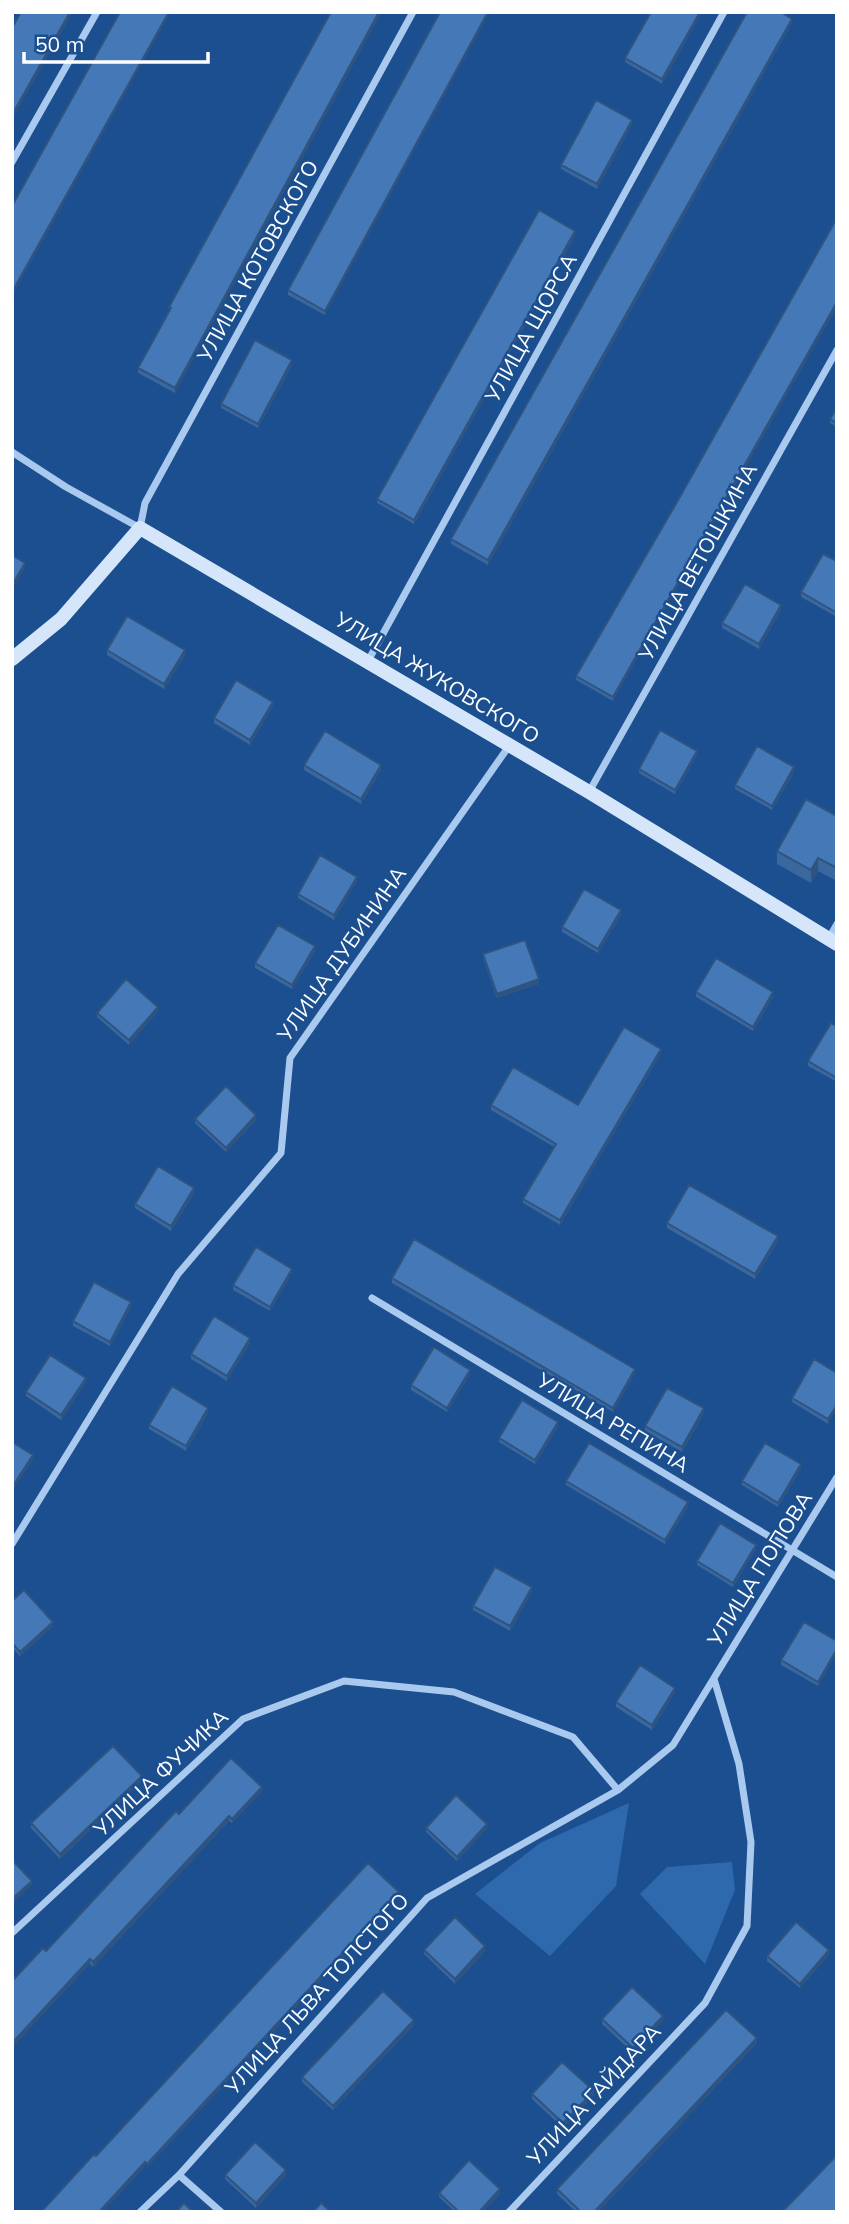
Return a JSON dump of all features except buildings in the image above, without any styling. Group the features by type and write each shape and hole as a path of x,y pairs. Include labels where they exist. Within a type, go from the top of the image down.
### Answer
{"street":[{"path":"12,162 97,12"},
{"name":"УЛИЦА КОТОВСКОГО","path":"140,528 145,503 413,12"},
{"name":"УЛИЦА ЩОРСА","path":"368,661 724,12"},
{"name":"УЛИЦА ВЕТОШКИНА","path":"589,792 837,350"},
{"name":"УЛИЦА ЖУКОВСКОГО","path":"12,452 589,792 832,941"},
{"path":"12,659 61,619 140,528"},
{"name":"УЛИЦА ДУБИНИНА","path":"12,1544 178,1274 281,1153 290,1058 509,746"},
{"path":"832,941 837,924"},
{"name":"УЛИЦА РЕПИНА","path":"372,1298 837,1577"},
{"name":"УЛИЦА ПОПОВА","path":"618,1790 673,1745 837,1477"},
{"name":"УЛИЦА ПОПОВА","path":"713,1679 738,1764 751,1842 747,1926"},
{"name":"УЛИЦА ФУЧИКА","path":"12,1933 243,1719 344,1681 454,1692 573,1737 618,1790"},
{"name":"УЛИЦА ЛЬВА ТОЛСТОГО","path":"140,2212 179,2175 427,1898 618,1790"},
{"name":"УЛИЦА ГАЙДАРА","path":"511,2212 705,2003 747,1926"},
{"path":"179,2175 221,2212"}],"shaded area":[{"path":"629,1803 616,1886 550,1956 475,1894 540,1843"},
{"path":"732,1862 735,1890 705,1964 640,1894 667,1867"}]}
